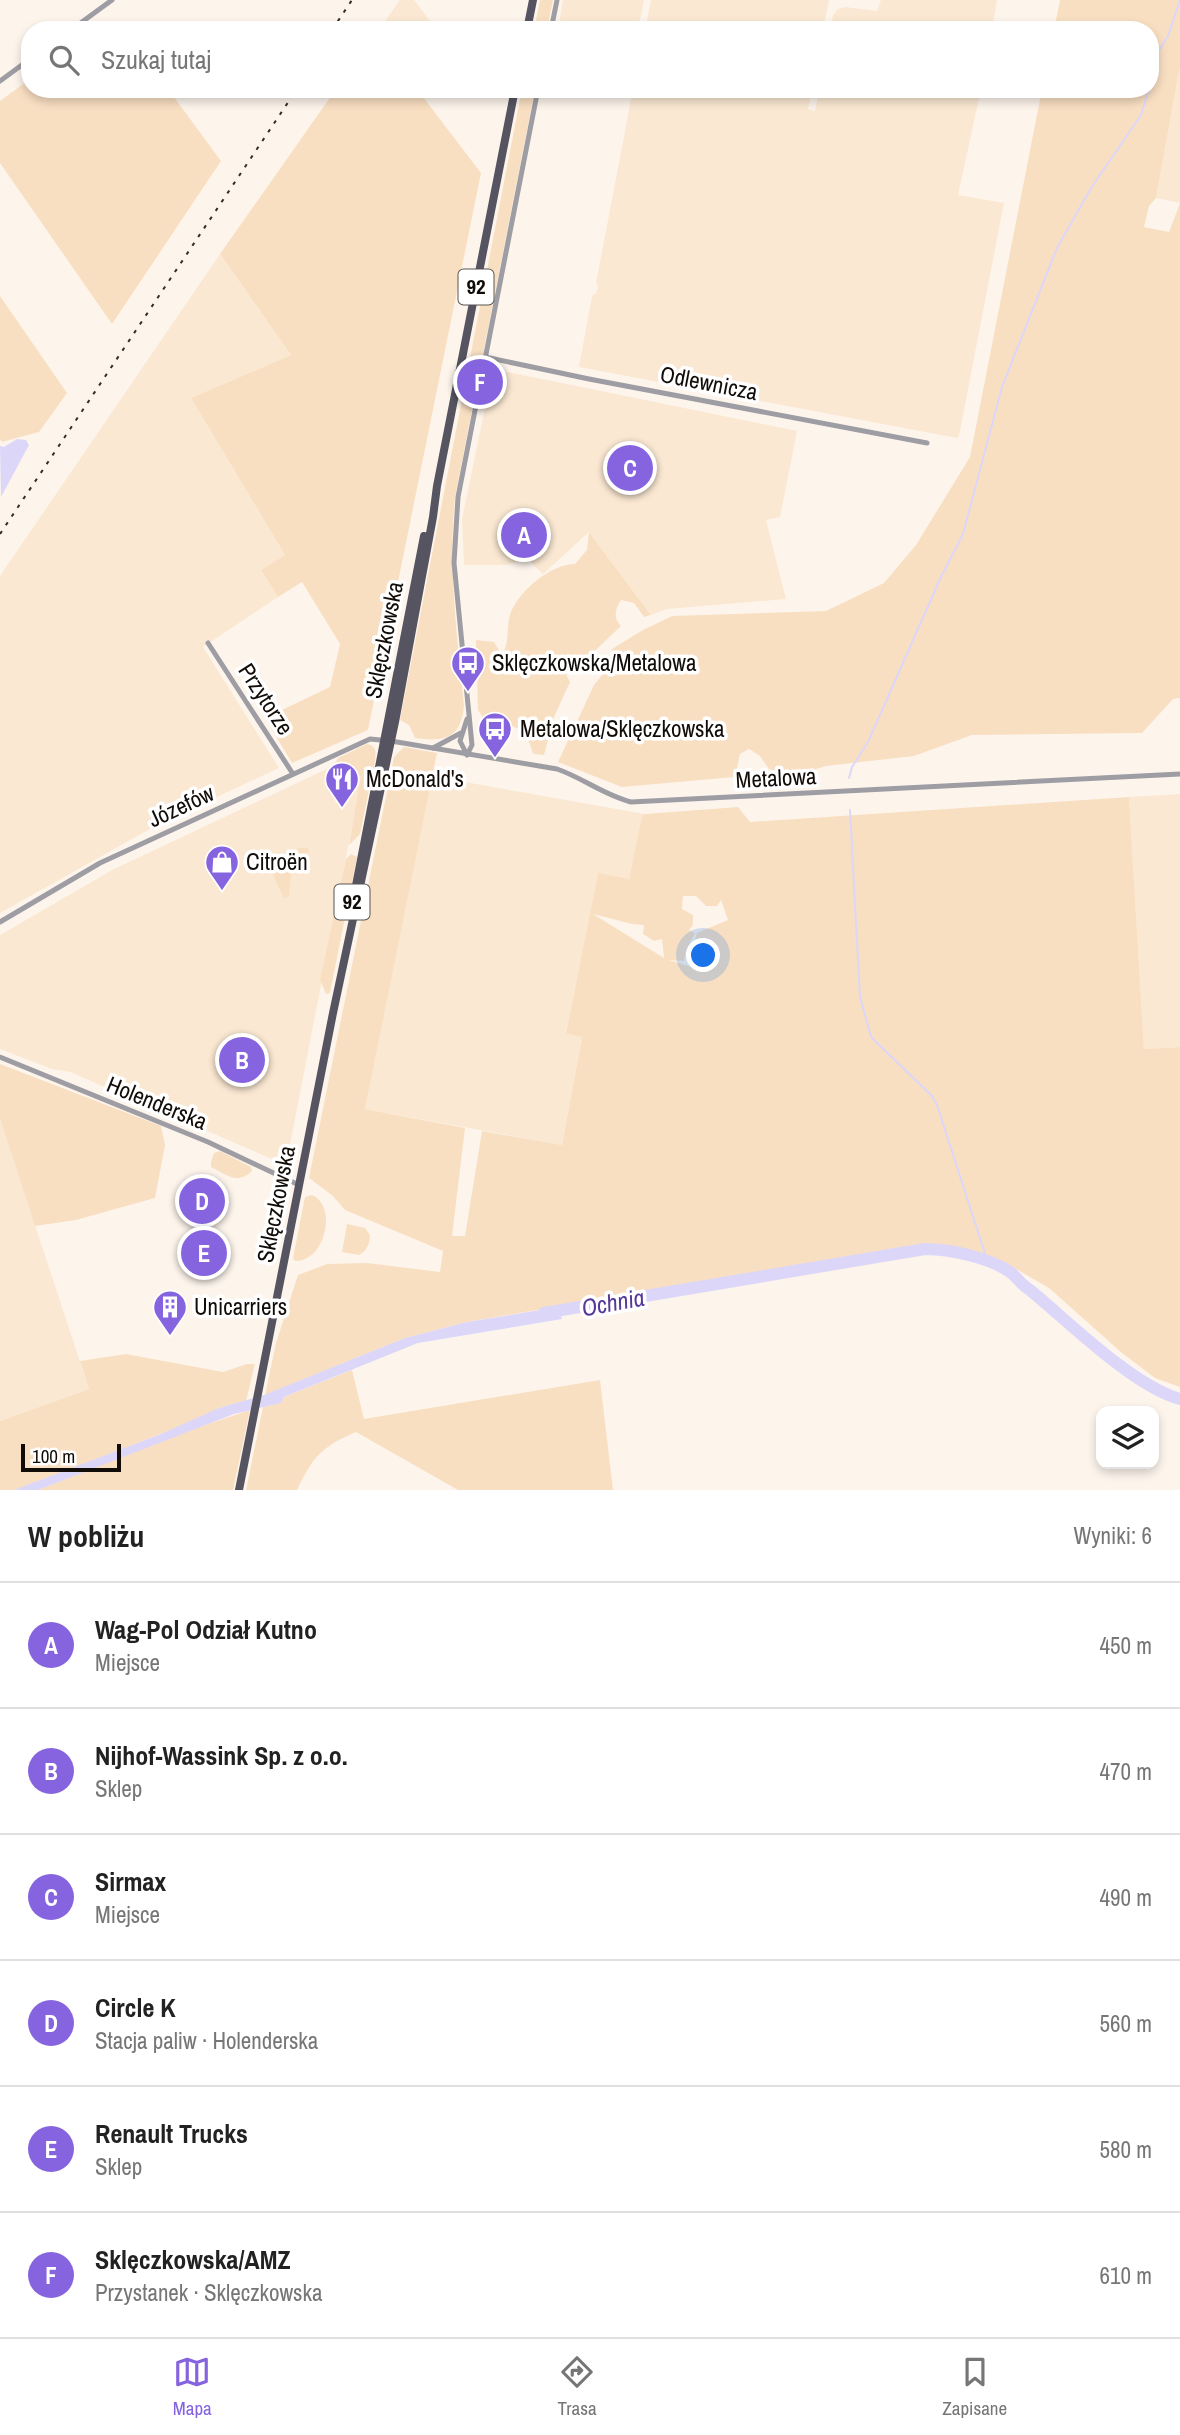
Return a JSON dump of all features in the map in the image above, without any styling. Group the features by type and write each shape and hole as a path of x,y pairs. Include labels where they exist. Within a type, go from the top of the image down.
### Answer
{"main road":[{"path":"529,21 533,0"},
{"name":"Sklęczkowska","path":"240,1489 342,968 349,946 428,517 437,486 513,98"}],"street":[{"path":"83,21 112,0"},
{"path":"553,21 557,0"},
{"path":"0,81 21,66"},
{"path":"467,755 472,745 454,563 454,530 458,497 536,98"},
{"name":"Odlewnicza","path":"485,357 927,443"},
{"name":"Przytorze","path":"208,643 293,774"},
{"path":"467,755 460,741 468,716"},
{"path":"433,748 461,733"},
{"name":"Józefów","path":"0,922 100,863 370,739 387,740"},
{"name":"Metalowa","path":"387,740 557,769 610,796 631,802 1180,774"},
{"name":"Holenderska","path":"0,1057 197,1138 299,1185"}],"shaded area":[{"path":"400,0 414,0 430,21 385,21"},
{"path":"540,0 553,0 549,21 536,21"},
{"path":"563,0 644,0 640,21 560,21"},
{"path":"651,0 829,0 825,21 647,21"},
{"path":"881,0 997,0 994,21 832,21 838,9 845,7 877,11"},
{"path":"1060,0 1180,0 1180,66 1156,198 1149,206 1144,227 1169,232 1180,203 1180,698 1173,699 1142,733 972,735 914,756 826,766 793,776 769,769 760,756 749,749 740,754 735,777 622,787 558,762 594,685 611,664 612,649 643,630 672,616 826,611 884,583 916,545 970,457 1040,98 1159,98 1159,21 1056,21"},
{"path":"1180,66 1180,203 1156,198"},
{"path":"21,86 21,98 175,98 221,161 112,324 0,163 0,101"},
{"path":"330,98 424,98 481,173 368,730 292,763 265,718 330,687 340,644 302,582 278,597 261,570 285,555 191,398 291,355 220,254"},
{"path":"520,98 533,98 455,497 452,549 464,706 462,717 455,732 434,739 415,738 409,725 400,720"},
{"path":"631,98 810,98 808,109 815,111 817,98 979,98 958,195 1004,203 957,438 579,367 592,296 598,287 596,283"},
{"path":"220,254 291,355 191,398 285,555 261,570 278,597 203,647 279,768 159,824 0,913 0,576"},
{"path":"0,296 67,393 39,432 2,442 0,439"},
{"path":"493,369 797,431 780,517 766,520 786,599 667,609 651,615 589,532 543,574 528,559 505,565 464,565 462,519"},
{"path":"17,439 26,440 29,445 1,497 0,446 4,447"},
{"path":"589,532 651,615 644,617 634,603 621,600 616,613 621,626 580,665 574,663 566,674 570,682 554,717 544,755 533,754 528,739 521,731 507,725 489,727 478,710 476,640 494,642 502,655 509,618 521,595 547,573 575,564 587,550"},
{"path":"367,744 376,752 375,761 360,834 349,845 361,776 341,771 340,776 334,766 338,758"},
{"path":"404,747 437,753 365,1109 465,1128 452,1236 465,1236 482,1131 562,1145 582,1037 566,1033 598,873 629,879 642,816 645,814 738,807 750,822 1129,797 1144,1049 1180,1047 1180,1387 1155,1378 1122,1353 1049,1288 1016,1269 985,1255 983,1258 939,1247 922,1246 814,1267 467,1322 405,1338 265,1395 276,1343 298,1275 327,1264 367,1263 440,1272 443,1251 345,1210 333,1196 309,1178 394,757","holes":["683,896 696,896 706,906 717,906 721,900 728,920 697,933 694,943 702,947 711,958 690,957 690,963 705,966 708,972 669,960 684,961 686,950 695,933 689,930 693,925 693,915 682,909","593,914 644,925 643,934 654,941 662,939 664,958"]},
{"path":"367,750 286,1165 70,1072 52,1069 0,1049 0,935 114,869"},
{"path":"437,774 465,782 645,814 642,817 629,879 598,874 566,1032 582,1036 562,1145 365,1109 431,776"},
{"path":"1180,794 1180,1047 1144,1049 1129,797"},
{"path":"300,848 308,848 309,852 295,864 289,896 284,898 267,862 263,861"},
{"path":"351,854 357,857 330,993 326,994 320,980 346,859"},
{"path":"0,1064 161,1126 165,1145 155,1198 76,1220 35,1226 0,1119"},
{"path":"0,1119 89,1389 0,1421"},
{"path":"220,1151 251,1167 252,1171 237,1178 211,1167 214,1153"},
{"path":"312,1195 320,1201 325,1210 324,1232 314,1253 295,1261 293,1258 305,1197"},
{"path":"347,1224 365,1228 370,1235 367,1246 359,1255 342,1252"},
{"path":"558,1307 562,1319 418,1343 284,1397 281,1403 234,1414 38,1490 14,1490 161,1434 219,1408 264,1395 405,1338 467,1322"},
{"path":"126,1354 223,1372 255,1364 246,1401 219,1408 199,1419 32,1484 14,1490 0,1490 0,1421 89,1389 80,1361"},
{"path":"352,1370 364,1419 600,1380 613,1490 458,1490 356,1432 319,1454 297,1490 246,1490 263,1407 281,1403 284,1397"},
{"path":"250,1410 233,1490 38,1490 172,1436"}],"waterway":[{"path":"1159,51 1168,36 1180,0"},
{"path":"849,778 963,534 1002,387 1057,248 1091,188 1141,115 1146,98"},
{"path":"850,810 860,997 871,1037 932,1096 937,1105 988,1263"},
{"name":"Ochnia","path":"544,1313 925,1249 946,1251 969,1255 1010,1272 1122,1367 1142,1381 1180,1399"}],"railway":[{"path":"338,21 352,0"},
{"path":"0,534 291,98"}],"place":[{"name":"Sklęczkowska/AMZ","path":"480,382"},
{"name":"Sirmax","path":"630,468"},
{"name":"Wag-Pol Odział Kutno","path":"524,535"},
{"name":"Sklęczkowska/Metalowa","path":"468,693"},
{"name":"Metalowa/Sklęczkowska","path":"495,759"},
{"name":"McDonald's","path":"342,809"},
{"name":"Citroën","path":"222,892"},
{"name":"Nijhof-Wassink Sp. z o.o.","path":"242,1060"},
{"name":"Circle K","path":"202,1201"},
{"name":"Renault Trucks","path":"204,1253"},
{"name":"Unicarriers","path":"170,1337"}]}
